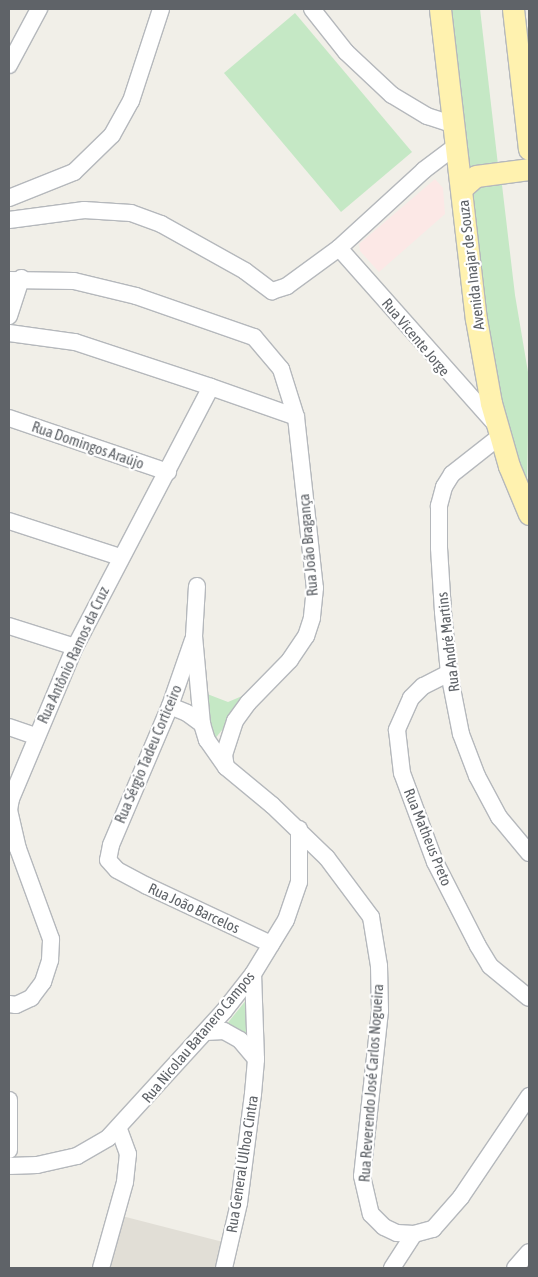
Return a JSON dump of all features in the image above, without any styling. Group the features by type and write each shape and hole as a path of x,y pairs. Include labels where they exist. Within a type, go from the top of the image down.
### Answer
{"main road":[{"name":"Avenida Inajar de Souza","path":"440,9 476,319 497,431 529,513"},
{"path":"515,11 529,149"},
{"path":"460,179 529,168"}],"street":[{"path":"9,66 39,9"},
{"path":"9,198 74,172 112,135 131,101 161,9"},
{"path":"9,220 84,210 131,213 161,224 245,271 272,291 287,286 339,248 424,170 455,136 392,95 346,52 312,9"},
{"path":"424,170 446,167 460,179"},
{"name":"Rua Vicente Jorge","path":"339,248 497,431"},
{"path":"9,316 15,279"},
{"name":"Rua João Bragança","path":"15,279 74,281 128,294 254,337 281,369 296,417 315,588 312,618 306,636 290,660 248,703 235,721 224,755 226,767"},
{"path":"9,333 75,342 296,417"},
{"name":"Rua Antônio Ramos da Cruz","path":"9,1004 16,1005 31,998 43,982 50,960 51,939 18,849 9,810 15,784 75,647 120,557 168,472 210,387"},
{"name":"Rua Domingos Araújo","path":"9,418 168,472"},
{"name":"Rua André Martins","path":"497,431 452,474 444,487 440,506 439,548 449,673 461,734 477,776 499,817 529,853"},
{"path":"9,521 120,557"},
{"name":"Rua Reverendo José Carlos Nogueira","path":"197,586 194,636 202,724 211,747 226,767 299,829 332,865 371,917 377,942 380,1011 362,1176 364,1195 371,1214 384,1227 397,1233 414,1234"},
{"path":"9,626 75,647"},
{"name":"Rua Sérgio Tadeu Corticeiro","path":"117,870 108,860 110,845 170,706 194,636"},
{"name":"Rua Matheus Preto","path":"449,673 423,686 411,698 397,730 402,773 435,862 478,946 490,966 529,998"},
{"path":"170,706 202,724"},
{"path":"9,727 35,736"},
{"name":"Rua Nicolau Batanero Campos","path":"9,1166 37,1165 77,1156 119,1129 206,1032 254,974 286,920 299,882 299,829"},
{"name":"Rua João Barcelos","path":"117,870 271,944"},
{"name":"Rua General Ulhoa Cintra","path":"224,1268 247,1151 256,1059 254,974"},
{"path":"206,1032 224,1031 240,1040 256,1059"},
{"path":"392,1268 414,1234 433,1229 446,1215 529,1096"},
{"path":"9,1100 9,1150"},
{"path":"101,1268 125,1182 128,1154 119,1129"}],"shaded area":[{"path":"435,179 443,188 445,214 379,272 360,251 359,244"},
{"path":"122,1216 223,1242 215,1268 108,1268"}],"green space":[{"path":"448,9 480,9 498,165 468,171"},
{"path":"295,13 412,152 341,212 224,73"},
{"path":"483,185 502,185 515,295 529,378 527,486 493,375 468,200"},
{"path":"254,691 209,746 202,692 228,702"},
{"path":"247,999 251,1042 226,1025"}]}
